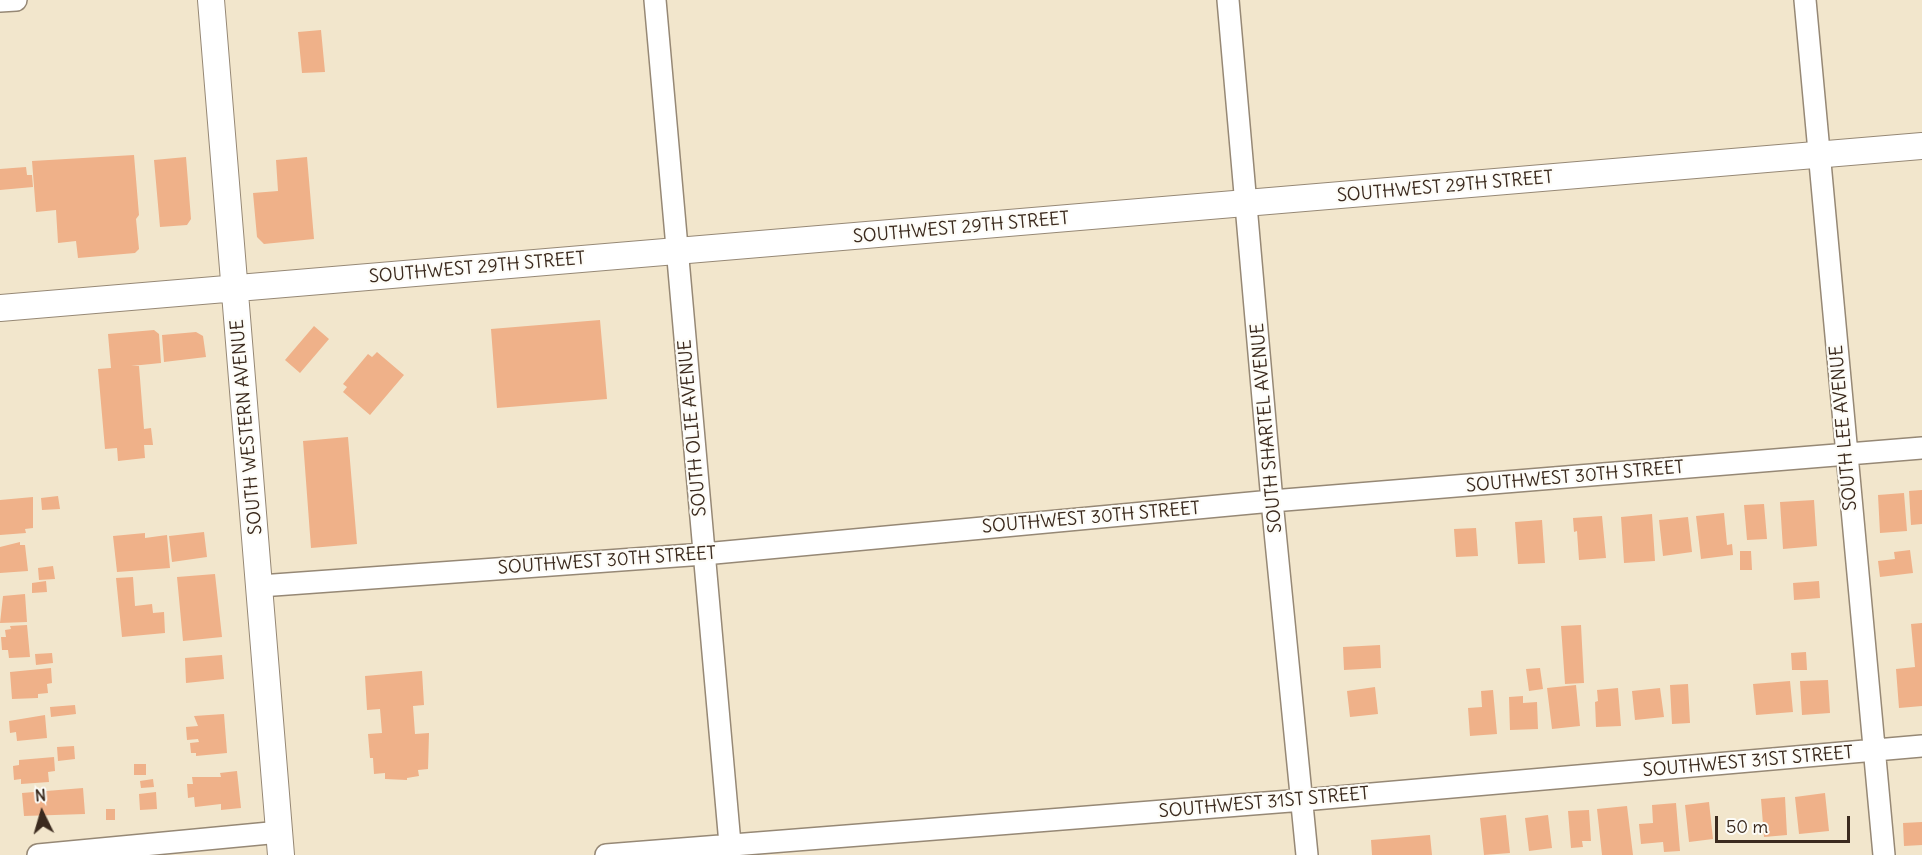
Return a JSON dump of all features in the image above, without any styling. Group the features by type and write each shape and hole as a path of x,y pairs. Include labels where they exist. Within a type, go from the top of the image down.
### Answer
{"main road":[{"name":"SOUTH WESTERN AVENUE","path":"212,0 280,843"},
{"name":"SOUTHWEST 29TH STREET","path":"0,308 1922,146"}],"street":[{"path":"0,2 16,0"},
{"name":"SOUTH OLIE AVENUE","path":"655,0 730,851"},
{"name":"SOUTH SHARTEL AVENUE","path":"1228,0 1272,501 1307,855"},
{"name":"SOUTH LEE AVENUE","path":"1805,0 1884,855"},
{"name":"SOUTHWEST 30TH STREET","path":"260,586 704,554 1272,501 1922,448"},
{"name":"SOUTHWEST 31ST STREET","path":"606,855 730,851 1922,746"},
{"path":"38,855 280,843"}],"building":[{"path":"321,30 325,72 302,73 298,32"},
{"path":"134,155 139,215 136,219 139,249 135,253 78,258 76,241 58,243 56,210 36,212 32,161"},
{"path":"186,157 191,219 187,225 160,227 154,160"},
{"path":"307,157 314,239 264,244 257,237 253,193 278,191 276,160"},
{"path":"26,167 27,175 32,175 33,187 0,190 0,169"},
{"path":"600,320 607,399 497,408 491,329"},
{"path":"314,326 329,339 300,373 285,360"},
{"path":"154,330 159,334 161,363 131,366 139,366 144,429 151,428 153,445 144,445 145,458 118,461 117,448 105,449 98,369 111,368 108,334"},
{"path":"196,332 203,336 206,357 164,362 162,335"},
{"path":"377,352 404,375 370,415 343,392 347,387 343,384 368,354 372,357"},
{"path":"348,437 357,544 311,548 303,441"},
{"path":"1922,490 1922,524 1911,525 1909,491"},
{"path":"1904,493 1907,531 1880,533 1878,495"},
{"path":"58,496 60,509 42,510 41,498"},
{"path":"33,497 33,528 25,529 26,533 0,535 0,500"},
{"path":"1814,500 1817,546 1783,549 1780,502"},
{"path":"1764,504 1767,539 1747,540 1744,505"},
{"path":"1724,513 1727,545 1732,544 1733,555 1701,559 1696,516"},
{"path":"1652,514 1655,561 1624,563 1621,517"},
{"path":"1602,516 1606,558 1579,560 1577,531 1574,532 1573,518"},
{"path":"1688,517 1692,552 1663,556 1659,520"},
{"path":"1542,520 1545,563 1518,564 1515,522"},
{"path":"1476,528 1478,556 1456,557 1454,529"},
{"path":"204,532 207,557 172,562 169,536"},
{"path":"145,533 145,538 167,535 170,568 117,572 113,536"},
{"path":"20,542 20,545 25,545 28,571 0,573 0,547"},
{"path":"1910,550 1913,573 1880,577 1878,561 1895,559 1894,552"},
{"path":"1740,551 1751,551 1752,570 1740,570"},
{"path":"53,566 55,579 39,580 38,568"},
{"path":"215,574 222,637 183,641 177,577"},
{"path":"133,577 135,606 152,604 153,613 164,612 165,633 122,637 116,578"},
{"path":"46,581 47,592 32,593 32,583"},
{"path":"1819,581 1820,598 1794,600 1793,583"},
{"path":"25,594 27,622 0,623 3,596"},
{"path":"1922,623 1922,706 1899,708 1896,669 1915,667 1911,624"},
{"path":"27,625 30,657 9,658 8,650 2,650 1,637 6,637 5,630 11,629 10,626"},
{"path":"1581,625 1584,683 1565,684 1561,626"},
{"path":"1380,645 1381,668 1344,670 1343,647"},
{"path":"1806,652 1807,670 1792,670 1791,653"},
{"path":"52,653 53,663 36,665 35,654"},
{"path":"222,655 224,679 186,683 185,658"},
{"path":"51,668 52,683 47,684 48,693 38,694 38,698 12,699 10,672"},
{"path":"1540,668 1543,689 1529,691 1526,669"},
{"path":"422,671 424,705 413,706 415,734 429,733 428,769 418,770 419,776 407,778 407,780 385,779 385,773 374,774 373,758 370,758 368,734 382,733 380,709 367,710 365,676"},
{"path":"1828,680 1830,713 1802,715 1800,681"},
{"path":"1790,681 1793,712 1756,715 1753,684"},
{"path":"1688,684 1690,723 1672,724 1670,685"},
{"path":"1576,685 1580,726 1552,729 1547,688"},
{"path":"1375,687 1378,714 1350,717 1347,691"},
{"path":"1618,688 1621,726 1596,727 1597,690"},
{"path":"1660,688 1664,717 1635,720 1632,691"},
{"path":"1493,690 1497,734 1470,736 1468,708 1482,707 1481,691"},
{"path":"1523,696 1523,703 1537,702 1538,729 1510,730 1509,697"},
{"path":"75,705 76,714 51,717 50,707"},
{"path":"224,714 227,753 196,756 196,753 191,753 190,743 199,742 198,739 187,740 186,727 198,726 194,716"},
{"path":"45,715 47,738 17,741 16,732 10,733 9,721"},
{"path":"74,746 75,759 58,761 57,747"},
{"path":"54,757 55,771 48,772 49,782 21,784 21,779 14,780 13,766 19,765 19,760"},
{"path":"134,764 146,764 146,775 134,775"},
{"path":"237,771 241,808 221,810 221,804 195,807 194,797 188,798 187,784 193,784 192,777 221,777 220,773"},
{"path":"153,779 154,787 141,788 140,781"},
{"path":"83,788 85,814 24,816 22,793"},
{"path":"156,792 157,809 140,810 139,794"},
{"path":"1825,793 1829,831 1799,834 1795,797"},
{"path":"1785,797 1787,835 1764,837 1761,799"},
{"path":"1709,802 1713,839 1689,842 1685,805"},
{"path":"1676,803 1680,851 1664,852 1663,842 1641,844 1639,824 1653,823 1652,805"},
{"path":"1627,806 1633,855 1602,855 1597,809"},
{"path":"106,809 115,809 115,820 106,820"},
{"path":"1589,810 1591,841 1582,841 1583,847 1571,848 1568,811"},
{"path":"1506,815 1510,853 1484,855 1480,818"},
{"path":"1548,815 1552,848 1529,851 1525,818"},
{"path":"1922,822 1922,845 1904,846 1903,823"},
{"path":"1430,835 1432,855 1372,855 1371,840"}]}
